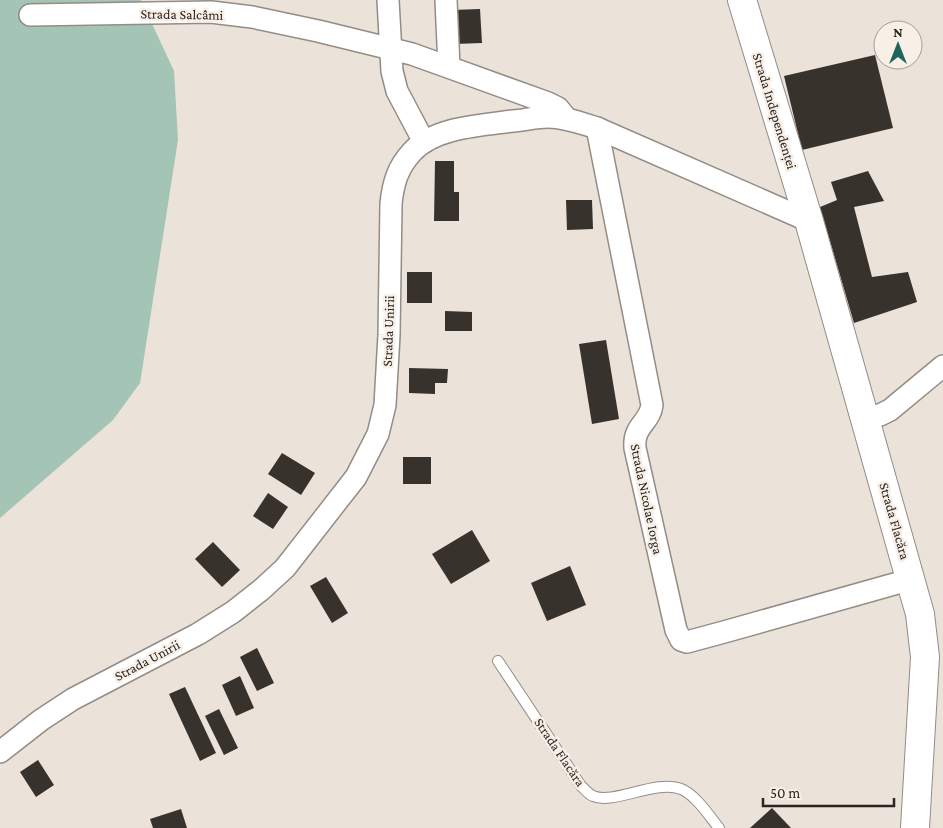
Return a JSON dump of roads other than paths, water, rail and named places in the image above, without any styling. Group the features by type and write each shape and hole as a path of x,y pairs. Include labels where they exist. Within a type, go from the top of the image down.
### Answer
{"street":[{"path":"388,0 389,48 392,72 397,91 424,142"},
{"path":"446,0 449,67"},
{"name":"Strada Independenței","path":"742,0 809,221"},
{"name":"Strada Salcâmi","path":"30,15 211,12 252,17 412,54 548,103 558,108 567,119"},
{"name":"Strada Unirii","path":"0,752 41,720 73,699 198,634 233,612 285,568 356,477 378,434 385,405 393,185 400,168 413,151 424,142 458,128 547,117 567,119 597,128 809,221"},
{"name":"Strada Nicolae Iorga","path":"597,128 652,405 651,412 636,433 634,439 635,448 676,630 681,640 687,642 912,579"},
{"name":"Strada Flacăra","path":"809,221 912,579 920,614 925,657 915,828"},
{"path":"865,418 880,415 890,410 943,366"}],"lane":[{"name":"Strada Flacăra","path":"498,661 581,786 591,796 602,799 659,787 681,788 690,794 719,828"}]}
